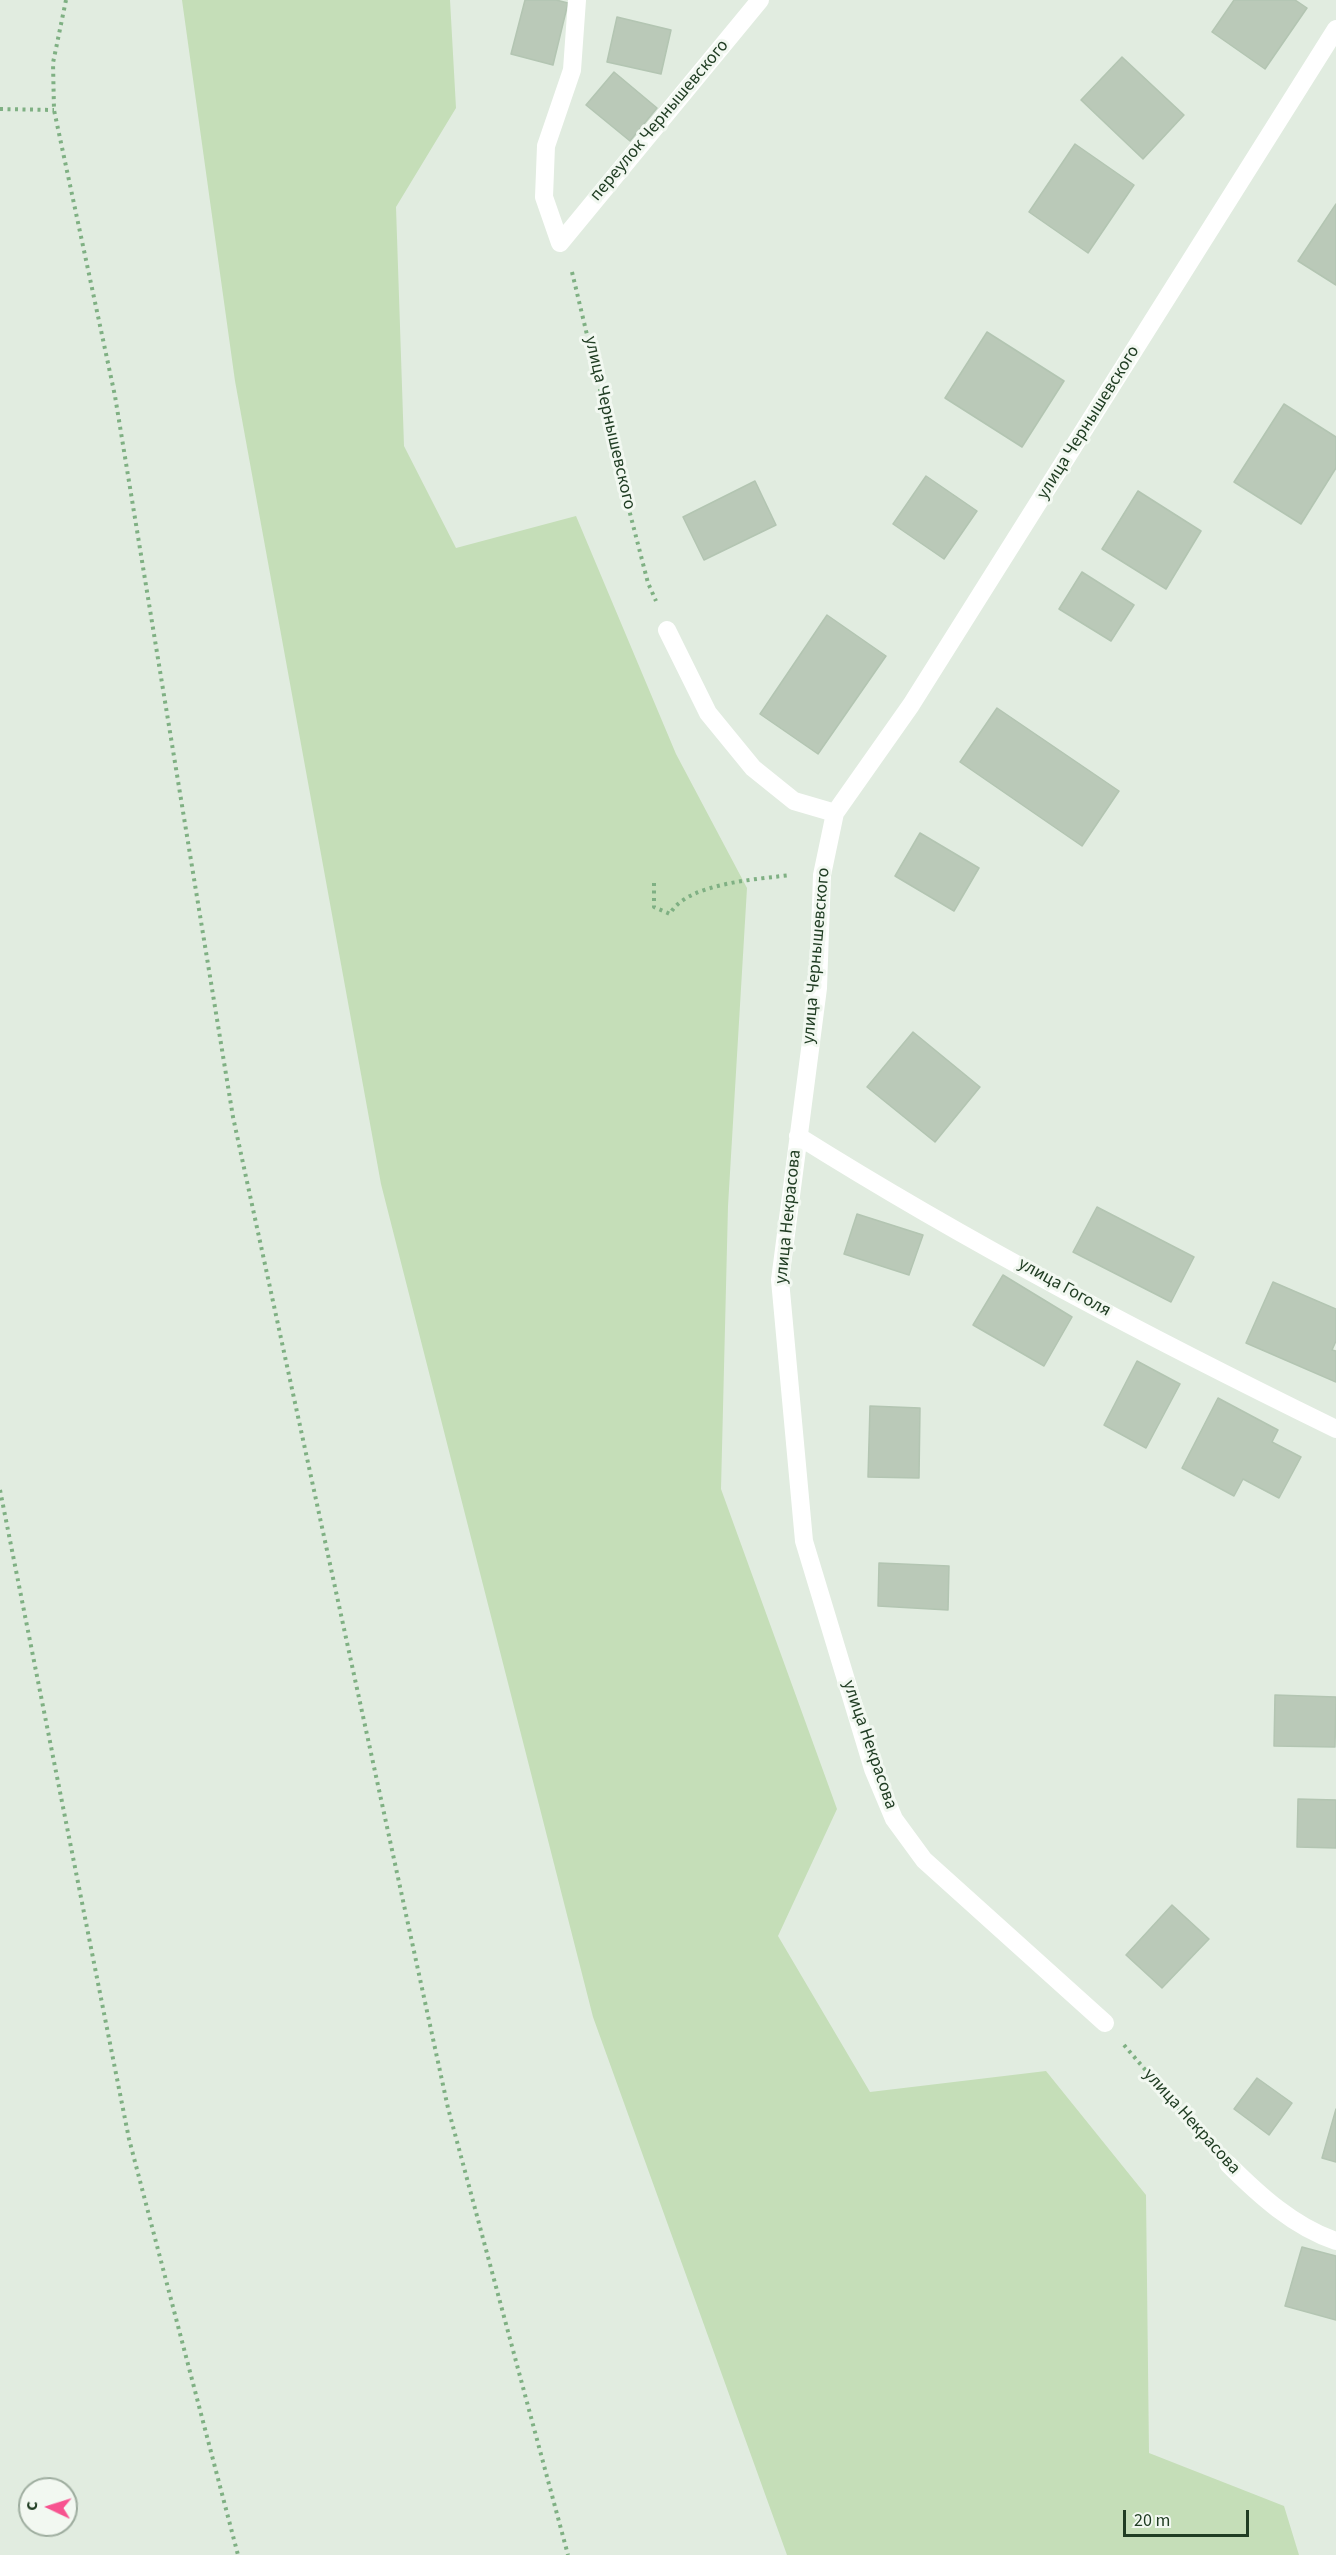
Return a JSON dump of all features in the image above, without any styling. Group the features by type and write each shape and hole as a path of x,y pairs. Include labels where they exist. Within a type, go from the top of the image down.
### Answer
{"street":[{"path":"560,243 544,197 546,146 572,70 577,0"},
{"name":"переулок Чернышевского","path":"560,243 760,0"},
{"name":"улица Чернышевского","path":"798,1136 818,988 822,875 835,813 911,705 1336,29"},
{"path":"667,630 708,713 753,768 794,801 835,813"},
{"name":"улица Гоголя","path":"798,1136 879,1186 1196,1361 1336,1429"},
{"name":"улица Некрасова","path":"798,1136 780,1280 804,1541 873,1769 894,1819 924,1860 1105,2023"},
{"name":"улица Некрасова","path":"1228,2164 1253,2189 1286,2215 1336,2241"}],"path":[{"path":"66,0 53,63 54,110 115,396 233,1117 448,2108 567,2555"},
{"path":"0,109 54,110"},
{"name":"улица Чернышевского","path":"560,243 576,280 648,583 667,630"},
{"path":"654,883 654,907 670,914 674,904 720,884 791,875"},
{"path":"0,1490 129,2139 238,2555"},
{"name":"улица Некрасова","path":"1105,2023 1189,2123 1228,2164"}],"green space":[{"path":"182,0 450,0 456,108 396,207 404,446 456,548 576,516 676,754 747,888 728,1206 721,1489 837,1809 778,1936 870,2092 1046,2071 1146,2195 1149,2453 1284,2506 1299,2555 787,2555 593,2017 381,1184 235,381"}],"building":[{"path":"525,0 556,0 568,3 553,65 511,54"},
{"path":"1234,0 1295,0 1307,8 1265,69 1212,32"},
{"path":"617,17 671,30 661,74 607,62"},
{"path":"1122,57 1184,115 1143,159 1081,100"},
{"path":"614,72 657,108 630,141 586,105"},
{"path":"1075,144 1134,185 1088,253 1029,212"},
{"path":"1336,204 1336,285 1298,261"},
{"path":"987,332 1064,381 1022,447 945,398"},
{"path":"1284,404 1336,437 1336,468 1301,524 1234,482"},
{"path":"926,476 977,511 944,559 893,524"},
{"path":"755,481 776,525 704,560 683,517"},
{"path":"1138,491 1201,531 1166,589 1102,549"},
{"path":"1082,572 1134,605 1111,641 1059,609"},
{"path":"827,615 886,656 818,754 760,714"},
{"path":"997,708 1119,791 1082,846 960,762"},
{"path":"920,833 979,868 954,911 895,876"},
{"path":"913,1032 980,1087 935,1142 867,1087"},
{"path":"1097,1207 1194,1257 1171,1302 1073,1252"},
{"path":"857,1214 923,1235 909,1275 844,1254"},
{"path":"1003,1275 1072,1317 1044,1366 973,1325"},
{"path":"1273,1282 1336,1309 1336,1341 1332,1350 1336,1351 1336,1382 1246,1343"},
{"path":"1137,1361 1180,1384 1146,1448 1104,1425"},
{"path":"1218,1398 1278,1430 1272,1442 1301,1457 1279,1498 1243,1479 1234,1496 1182,1468"},
{"path":"870,1406 920,1408 919,1478 868,1477"},
{"path":"879,1563 949,1566 948,1610 878,1606"},
{"path":"1275,1695 1336,1697 1335,1747 1274,1746"},
{"path":"1298,1799 1336,1800 1336,1848 1297,1847"},
{"path":"1172,1905 1209,1939 1162,1988 1126,1955"},
{"path":"1257,2078 1292,2103 1269,2135 1234,2109"},
{"path":"1336,2109 1336,2162 1322,2158"},
{"path":"1302,2247 1336,2256 1336,2320 1285,2306"}]}
